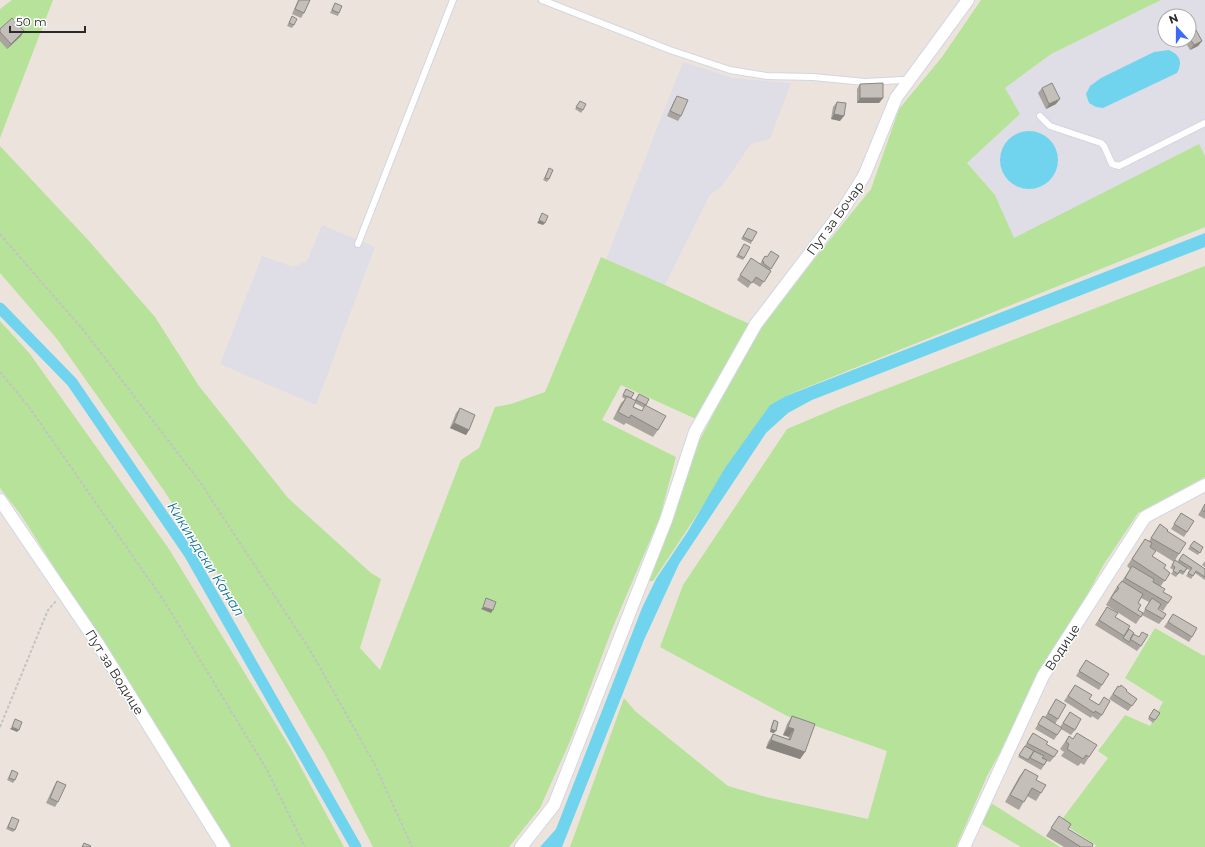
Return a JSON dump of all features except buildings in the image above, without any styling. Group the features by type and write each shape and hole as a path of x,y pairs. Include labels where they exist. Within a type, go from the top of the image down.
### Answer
{"street":[{"name":"Пут за Бочар","path":"521,847 554,805 666,520 696,432 756,324 842,211 864,176 896,98 968,0"},
{"name":"Водице","path":"964,847 1043,676 1145,517 1205,485"},
{"name":"Пут за Водице","path":"0,500 98,644 224,847"}],"lane":[{"path":"358,244 453,0"},
{"path":"542,0 670,50 730,70 767,76 813,77 866,82 908,81"},
{"path":"1040,116 1050,126 1101,143 1111,161 1117,166 1122,166 1205,124"}],"path":[{"path":"0,234 84,331 200,482 310,650 375,765 412,847"},
{"path":"0,372 29,407 164,601 266,768 305,847"},
{"path":"0,728 48,610 55,602 65,596"}],"shaded area":[{"path":"1161,0 1205,0 1205,156 1199,144 1014,239 995,195 967,163 1020,114 1005,88 1051,54"},
{"path":"683,62 733,78 791,83 770,139 751,144 722,186 710,195 665,285 606,259"},
{"path":"322,225 375,247 316,405 220,364 262,256 293,267 307,261"}],"green space":[{"path":"12,0 53,0 0,138 0,9"},
{"path":"981,0 1161,0 1051,54 1005,88 1020,114 967,163 995,195 1014,238 1199,144 1205,156 1205,227 790,394 770,405 653,581 646,581 672,522 696,447 754,337 871,189 899,109 942,57"},
{"path":"0,146 89,241 155,317 199,386 288,498 371,573 381,579 360,648 380,670 461,460 479,448 495,407 511,404 545,392 601,257 750,324 696,419 621,385 602,420 676,457 660,517 612,629 571,739 540,808 509,847 373,847 326,756 239,607 165,492 57,339 0,273"},
{"path":"1205,266 1205,477 1138,513 1104,564 987,776 956,847 570,847 624,698 635,711 728,786 766,797 868,819 887,751 787,716 660,647 683,585 787,429 839,407"},
{"path":"0,321 30,354 169,549 291,749 344,847 231,847 21,515 0,488"},
{"path":"1155,628 1204,656 1205,654 1205,847 1095,847 1096,845 1060,822 1108,758 1098,751 1125,715 1150,726 1163,702 1125,678"},
{"path":"988,801 1060,847 1021,847 980,823"}],"water":[{"path":"1169,50 1176,54 1179,59 1180,65 1177,73 1103,108 1096,107 1089,103 1086,94 1090,86 1101,78 1154,52"},
{"path":"1023,131 1035,131 1050,139 1058,154 1058,166 1050,181 1035,189 1023,189 1008,181 1000,166 1000,154 1008,139"},
{"path":"1205,233 1205,247 812,400 788,413 766,433 679,564 644,640 562,847 540,847 556,829 642,608 656,579 688,531 725,468 770,405 786,396"}],"waterway":[{"name":"Кикиндски Канал","path":"0,308 72,382 190,555 356,847"}]}
